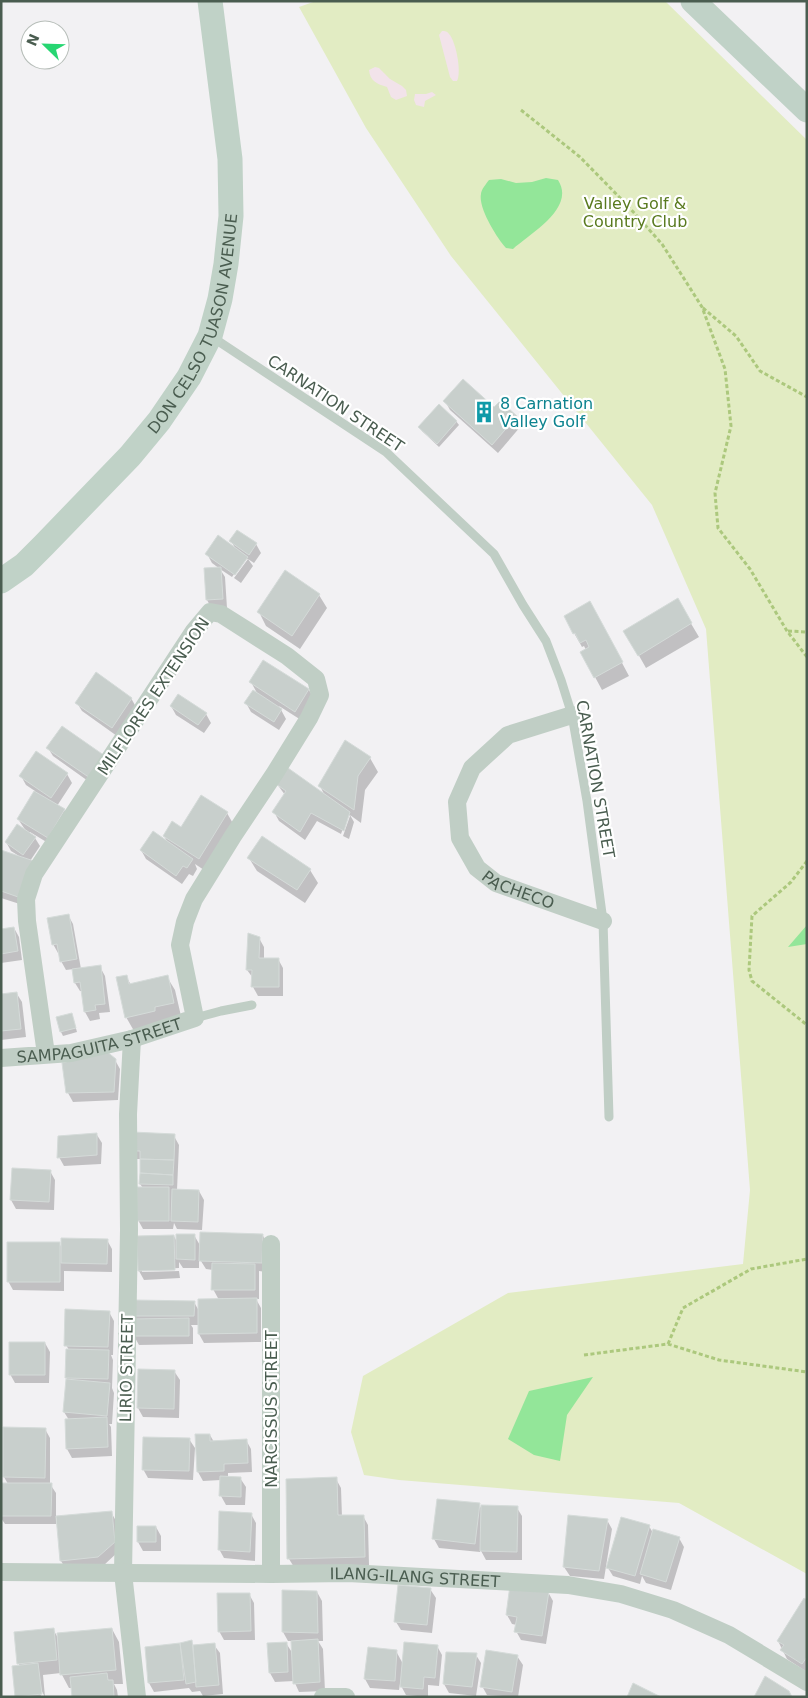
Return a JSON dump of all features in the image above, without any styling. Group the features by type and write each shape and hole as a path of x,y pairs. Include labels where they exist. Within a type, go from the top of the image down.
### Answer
{"street":[{"name":"DON CELSO TUASON AVENUE","path":"1,582 24,565 130,456 189,377 210,336 220,299 231,216 230,159 210,1"},
{"path":"693,1 807,110"},
{"name":"MILFLORES EXTENSION","path":"46,1054 27,921 26,898 34,874 194,630 210,612 221,614 287,656 316,679 320,695 308,718 194,900 185,922 180,945 195,1018"},
{"name":"PACHECO","path":"572,715 508,735 472,768 458,802 460,838 477,868 496,883 603,921"},
{"name":"SAMPAGUITA STREET","path":"1,1058 71,1053 132,1039 195,1018"},
{"name":"LIRIO STREET","path":"132,1039 128,1114 129,1230 123,1573 137,1697"},
{"name":"NARCISSUS STREET","path":"271,1244 271,1574"},
{"name":"ILANG-ILANG STREET","path":"1,1572 348,1573 568,1585 621,1594 673,1610 729,1635 807,1682"},
{"path":"323,1697 346,1697"}],"lane":[{"name":"CARNATION STREET","path":"210,336 386,452 494,554 546,641 562,680 572,715 587,801 603,921 609,1117"},
{"path":"195,1018 252,1005"}],"path":[{"path":"521,110 580,157 627,204 662,244 702,307 725,369 731,426 715,493 718,528 750,569 787,631 807,657"},
{"path":"702,307 736,336 760,371 807,397"},
{"path":"787,631 807,632"},
{"path":"807,861 790,882 752,916 749,970 752,981 807,1025"},
{"path":"668,1344 683,1308 751,1269 807,1258"},
{"path":"584,1355 668,1344 719,1360 807,1372"}],"green space":[{"name":"Valley Golf & Country Club","path":"316,1 665,1 807,140 807,1574 679,1503 399,1480 364,1475 351,1432 363,1376 508,1293 743,1264 750,1190 706,629 652,505 451,256 366,128 299,7"}],"sand":[{"path":"442,31 446,31 452,38 456,50 459,64 457,81 453,81 450,77 439,35"},
{"path":"375,67 402,86 406,90 407,96 396,100 391,97 387,87 372,79 369,70"},
{"path":"432,92 436,95 425,101 424,107 416,105 414,100 415,94"}],"shaded area":[{"path":"546,178 558,180 562,190 561,200 556,210 540,228 513,249 506,248 485,215 482,207 481,192 489,180 501,179 516,183 532,182"},
{"path":"807,925 807,944 788,947"},
{"path":"593,1377 567,1415 560,1461 534,1455 508,1439 529,1391"}],"building":[{"name":"8 Carnation Valley Golf","path":"463,379 494,407 500,401 517,416 492,445 443,401"},
{"path":"439,404 457,421 437,444 418,427"},
{"path":"237,530 257,543 249,555 229,541"},
{"path":"218,535 248,557 235,575 205,554"},
{"path":"221,567 223,599 206,600 204,568"},
{"path":"285,570 320,594 292,636 257,612"},
{"path":"678,598 692,623 638,656 623,631"},
{"path":"590,601 623,662 594,678 580,652 589,647 586,640 580,643 564,616"},
{"path":"263,660 309,689 295,712 249,682"},
{"path":"96,672 132,698 112,728 75,703"},
{"path":"253,690 282,709 274,722 244,703"},
{"path":"178,694 207,713 198,725 170,706"},
{"path":"62,726 105,756 90,778 46,748"},
{"path":"345,740 371,757 358,776 354,810 318,786"},
{"path":"36,751 68,773 51,798 19,776"},
{"path":"288,768 350,812 344,831 311,813 300,832 272,812 286,791 276,784"},
{"path":"34,791 65,809 48,838 17,819"},
{"path":"201,795 228,812 199,859 163,836 172,821 181,827"},
{"path":"17,824 36,837 23,855 5,842"},
{"path":"153,831 193,859 187,868 183,866 176,876 140,850"},
{"path":"262,836 311,869 297,890 247,858"},
{"path":"1,850 34,861 21,898 1,891"},
{"path":"69,914 77,959 60,962 57,944 52,945 47,918"},
{"path":"14,927 18,951 1,954 1,929"},
{"path":"248,933 260,937 259,958 279,958 279,987 251,987 252,970 246,970"},
{"path":"101,965 105,1004 95,1005 96,1010 84,1012 80,982 74,983 72,969"},
{"path":"127,975 129,984 168,975 174,1003 155,1007 155,1011 125,1018 116,977"},
{"path":"17,992 21,1029 1,1031 1,994"},
{"path":"72,1013 76,1028 60,1032 56,1017"},
{"path":"106,1051 116,1059 114,1092 66,1093 62,1063"},
{"path":"132,1132 175,1134 174,1160 140,1159 140,1151 131,1151"},
{"path":"97,1133 97,1155 57,1158 58,1136"},
{"path":"140,1159 174,1160 173,1175 140,1173"},
{"path":"12,1168 51,1170 49,1202 10,1200"},
{"path":"140,1173 173,1175 173,1185 139,1184"},
{"path":"137,1187 169,1187 169,1221 137,1221"},
{"path":"172,1189 199,1190 198,1222 171,1221"},
{"path":"200,1232 263,1234 262,1263 199,1261"},
{"path":"176,1234 195,1234 195,1260 176,1259"},
{"path":"174,1235 175,1270 138,1271 137,1236"},
{"path":"61,1238 108,1239 107,1264 61,1263"},
{"path":"7,1242 60,1242 60,1282 7,1282"},
{"path":"212,1263 255,1264 255,1290 211,1290"},
{"path":"257,1298 257,1333 198,1334 198,1299"},
{"path":"133,1300 195,1301 194,1316 133,1316"},
{"path":"65,1309 110,1311 108,1347 64,1346"},
{"path":"189,1318 189,1336 133,1336 133,1319"},
{"path":"9,1342 45,1342 45,1375 9,1375"},
{"path":"66,1349 109,1350 108,1379 65,1378"},
{"path":"138,1369 175,1370 174,1409 137,1408"},
{"path":"66,1379 110,1383 107,1416 63,1412"},
{"path":"107,1417 108,1447 66,1449 65,1419"},
{"path":"3,1427 46,1428 45,1478 3,1477"},
{"path":"195,1434 210,1434 210,1441 247,1439 248,1463 224,1464 224,1471 197,1472"},
{"path":"143,1437 190,1438 189,1471 142,1470"},
{"path":"220,1476 241,1477 241,1497 219,1496"},
{"path":"337,1477 338,1515 364,1515 365,1557 287,1559 286,1479"},
{"path":"1,1483 52,1483 51,1516 1,1516"},
{"path":"437,1499 480,1503 475,1544 432,1539"},
{"path":"481,1505 518,1506 517,1552 480,1551"},
{"path":"112,1511 115,1542 98,1557 60,1561 56,1516"},
{"path":"219,1511 252,1513 250,1552 218,1550"},
{"path":"568,1515 608,1519 599,1571 563,1567"},
{"path":"621,1517 650,1525 635,1576 606,1568"},
{"path":"137,1526 156,1526 156,1542 137,1542"},
{"path":"653,1529 680,1537 666,1582 640,1574"},
{"path":"398,1585 431,1588 427,1625 394,1622"},
{"path":"510,1585 549,1591 542,1636 514,1632 517,1617 506,1615"},
{"path":"282,1590 317,1591 318,1633 282,1632"},
{"path":"217,1593 250,1593 251,1631 218,1632"},
{"path":"804,1598 807,1600 807,1657 802,1664 780,1650 784,1645 777,1641"},
{"path":"54,1628 57,1660 17,1664 14,1632"},
{"path":"112,1628 116,1670 60,1675 57,1633"},
{"path":"318,1639 320,1682 293,1684 291,1641"},
{"path":"192,1640 196,1682 186,1684 180,1643"},
{"path":"287,1642 288,1672 269,1673 267,1643"},
{"path":"404,1642 438,1645 435,1678 424,1677 423,1689 400,1687"},
{"path":"180,1643 184,1680 148,1683 145,1647"},
{"path":"215,1643 219,1685 196,1687 193,1645"},
{"path":"368,1647 397,1650 395,1681 364,1679"},
{"path":"486,1650 518,1655 512,1692 480,1687"},
{"path":"446,1652 477,1653 472,1687 443,1684"},
{"path":"38,1663 42,1694 15,1697 12,1666"},
{"path":"107,1673 108,1680 113,1680 114,1697 72,1697 70,1677"},
{"path":"765,1676 789,1691 792,1697 754,1697"},
{"path":"633,1683 661,1697 627,1697"}],"place":[{"name":"8 Carnation Valley Golf","path":"484,412"}]}
